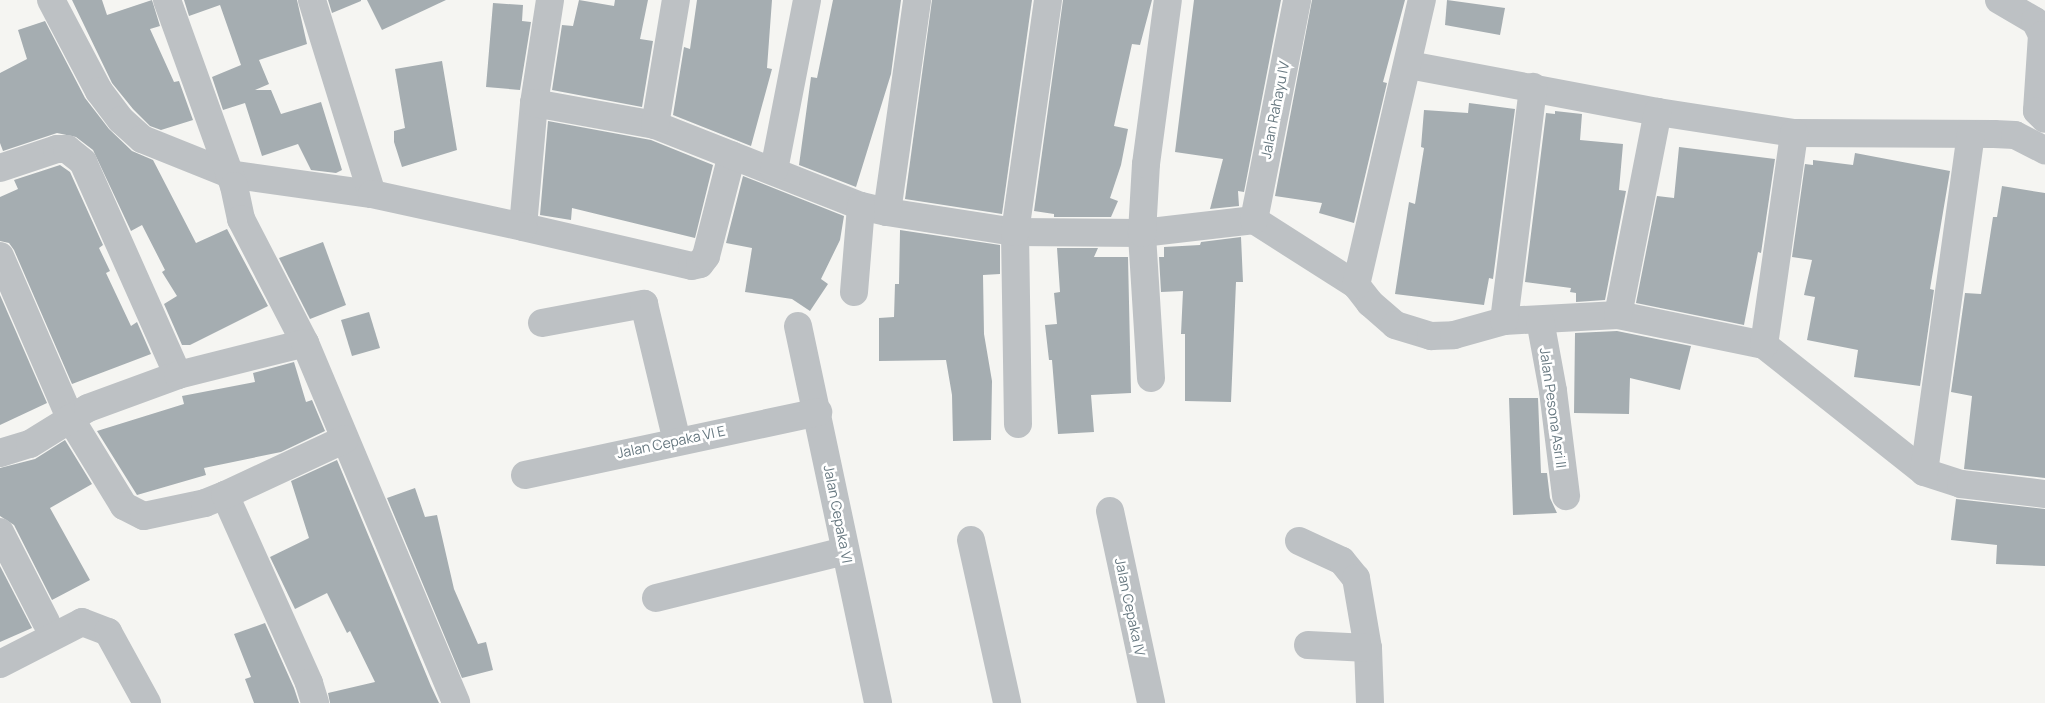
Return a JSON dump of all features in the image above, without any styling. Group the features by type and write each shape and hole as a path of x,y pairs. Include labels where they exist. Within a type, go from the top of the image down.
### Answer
{"street":[{"path":"51,0 98,91 121,120 142,139 231,180 372,194 692,266 700,264 706,256 732,155"},
{"path":"167,0 231,180 241,219 304,343 456,703"},
{"path":"312,0 372,194"},
{"path":"522,227 534,103 550,0"},
{"path":"655,125 676,0"},
{"path":"774,170 807,0"},
{"path":"854,292 874,209 917,0"},
{"path":"1018,424 1015,232 1048,0"},
{"path":"1151,378 1142,233 1146,164 1168,0"},
{"name":"Jalan Rahayu IV","path":"1254,220 1297,0"},
{"path":"1356,284 1409,65 1422,0"},
{"path":"1999,0 2035,21 2042,35 2037,111 2045,119"},
{"path":"1409,65 1658,112 1794,133 1932,131 2015,135 2045,150"},
{"path":"1504,321 1533,87"},
{"path":"534,103 655,125 874,209 1015,232 1142,233 1254,220 1356,284 1382,314 1408,331 1431,336 1454,335 1504,321 1618,315 1764,345 1924,472 1961,484 2045,494"},
{"path":"1618,315 1658,112"},
{"path":"1764,345 1794,133"},
{"path":"1924,472 1971,134"},
{"path":"0,168 57,149 66,149 83,162 178,375"},
{"path":"0,256 70,418 117,499 131,512 144,516 206,503 345,439"},
{"path":"542,323 644,304 677,441"},
{"name":"Jalan Pesona Asri II","path":"1540,320 1553,391 1566,496"},
{"name":"Jalan Cepaka VI","path":"798,326 818,412 875,702"},
{"path":"0,454 30,444 88,408 178,375 304,343"},
{"name":"Jalan Cepaka VI E","path":"524,475 818,412"},
{"path":"225,495 305,674 315,703"},
{"name":"Jalan Cepaka IV","path":"1110,511 1151,703"},
{"path":"0,532 46,622"},
{"path":"971,540 1007,703"},
{"path":"1298,541 1327,552 1351,569 1356,578 1368,648 1370,703"},
{"path":"656,598 845,551"},
{"path":"0,664 82,622 108,632 147,703"},
{"path":"1308,645 1368,648"}],"building":[{"path":"72,0 102,0 107,15 152,0 160,26 150,29 174,82 179,81 193,120 161,130 150,126 112,83"},
{"path":"184,0 297,0 307,44 259,60 269,84 255,90 271,90 281,114 321,102 342,170 336,173 311,170 298,144 262,156 245,103 223,110 212,77 241,65 220,5 189,16"},
{"path":"328,0 361,0 361,1 332,13"},
{"path":"367,0 446,0 382,30"},
{"path":"579,0 614,6 615,0 648,0 640,39 653,41 642,107 552,90 562,25 573,26"},
{"path":"697,0 772,0 767,68 772,69 751,146 673,115 684,47 690,49"},
{"path":"833,0 901,0 891,74 856,187 799,165 811,77 817,78"},
{"path":"932,0 1032,0 1002,214 905,199"},
{"path":"1063,0 1152,0 1140,45 1132,44 1114,126 1128,129 1121,165 1110,198 1118,201 1111,217 1054,217 1054,214 1034,211"},
{"path":"1194,0 1281,0 1244,192 1238,191 1239,206 1210,209 1223,159 1175,152"},
{"path":"1312,0 1405,0 1383,82 1387,83 1354,223 1319,213 1322,203 1275,196"},
{"path":"1447,0 1505,8 1500,35 1445,25"},
{"path":"493,3 523,5 522,21 531,22 520,90 486,87"},
{"path":"45,21 85,98 109,129 132,151 153,160 196,243 227,229 268,306 190,345 182,345 164,304 177,296 162,272 165,270 142,225 131,231 93,150 76,137 57,133 3,151 0,143 0,73 27,59 18,30"},
{"path":"442,61 457,150 402,167 394,142 394,131 405,128 395,69"},
{"path":"1469,103 1515,109 1493,279 1489,278 1484,305 1395,294 1409,202 1415,204 1424,148 1421,147 1424,110 1468,113"},
{"path":"1555,111 1582,114 1580,140 1623,144 1619,190 1626,191 1605,300 1576,302 1576,293 1570,292 1571,288 1525,282 1546,113 1555,114"},
{"path":"548,121 651,140 713,165 695,238 572,208 571,220 540,215"},
{"path":"1679,147 1775,159 1761,253 1758,252 1744,325 1636,303 1657,196 1674,198"},
{"path":"1855,153 1950,171 1930,289 1934,290 1920,386 1854,377 1858,350 1807,340 1815,297 1804,295 1812,260 1792,257 1805,164 1813,165 1813,160 1853,165"},
{"path":"60,165 70,172 103,245 99,248 110,271 106,273 131,326 137,322 151,354 72,384 14,250 9,243 0,241 0,197 18,189 14,180"},
{"path":"743,176 844,216 840,240 821,279 828,284 810,311 792,299 745,292 752,248 726,243"},
{"path":"2002,186 2045,193 2045,478 1964,469 1972,396 1951,392 1965,293 1981,294 1993,217 1997,217"},
{"path":"900,230 1000,245 1000,274 983,275 984,334 992,381 991,440 953,441 952,395 946,360 879,361 879,318 894,317 895,284 899,284"},
{"path":"1241,237 1243,282 1236,282 1231,402 1185,401 1185,334 1181,334 1183,291 1161,292 1159,257 1164,257 1164,247 1200,245 1201,242"},
{"path":"323,242 346,305 310,319 279,258"},
{"path":"1057,248 1098,248 1094,257 1128,257 1131,393 1091,395 1094,432 1058,434 1052,360 1049,360 1045,325 1057,324 1054,293 1060,292"},
{"path":"0,295 47,403 0,425"},
{"path":"369,312 380,348 352,356 341,320"},
{"path":"1617,331 1691,346 1680,390 1630,378 1629,414 1574,413 1575,333"},
{"path":"294,362 306,402 312,400 325,431 281,452 204,468 206,475 137,495 97,431 184,404 182,396 255,382 253,373"},
{"path":"1509,398 1538,398 1541,473 1547,473 1550,498 1557,513 1513,515"},
{"path":"65,440 92,484 50,508 90,580 52,600 14,525 0,516 0,468 35,459"},
{"path":"337,460 439,703 330,703 328,693 375,682 350,631 347,633 327,593 295,609 270,557 309,538 291,481"},
{"path":"415,488 425,517 437,515 454,589 478,644 486,642 493,670 462,678 387,498"},
{"path":"1956,499 2045,509 2045,566 1996,564 1997,545 1951,540"},
{"path":"0,566 32,628 0,642"},
{"path":"265,623 299,703 254,703 245,679 251,677 234,634"}]}
